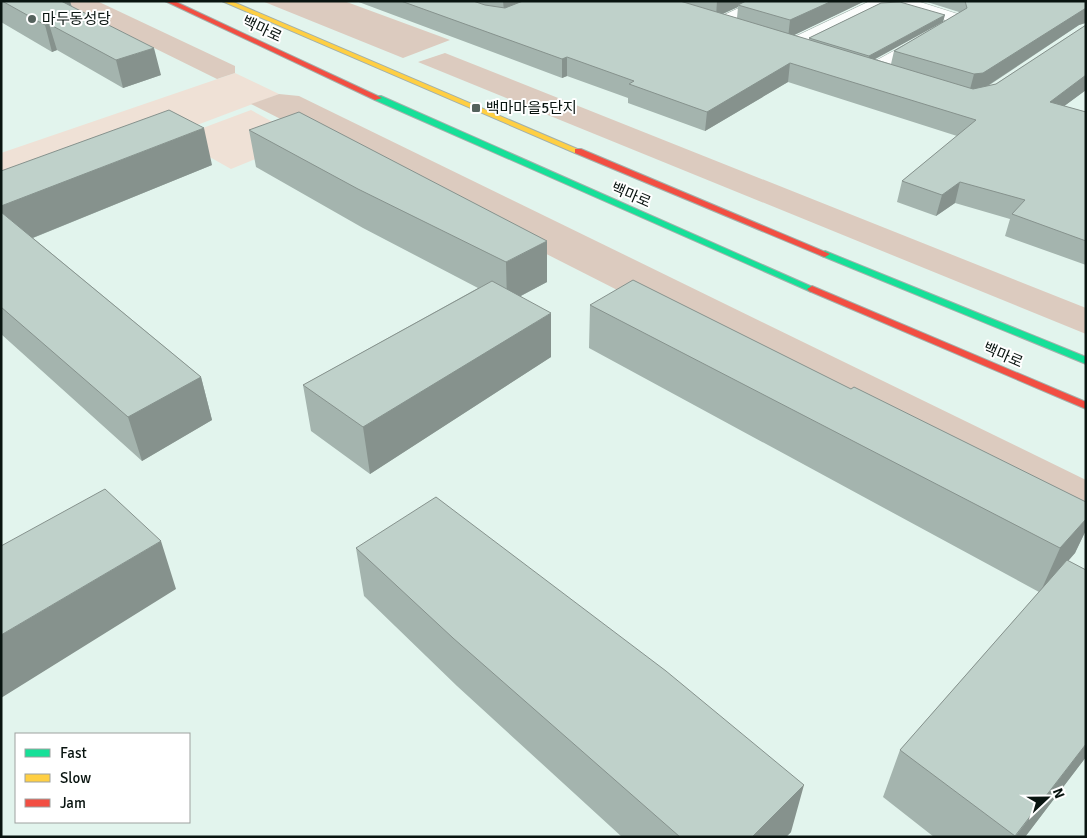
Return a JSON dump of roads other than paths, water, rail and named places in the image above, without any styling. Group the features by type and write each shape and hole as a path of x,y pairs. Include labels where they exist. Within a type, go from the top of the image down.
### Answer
{"main road":[{"name":"백마로","path":"168,1 311,69 594,196 1086,406"},
{"name":"백마로","path":"226,1 632,174 1086,361"}],"street":[{"path":"717,24 767,1"},
{"path":"791,47 796,42 876,4 900,1 953,17 953,26 870,71"},
{"path":"700,19 744,33"},
{"path":"772,42 808,53"},
{"path":"853,66 889,77"}],"place":[{"name":"마두동성당","path":"32,19"},
{"name":"백마마을5단지","path":"476,108"}]}
